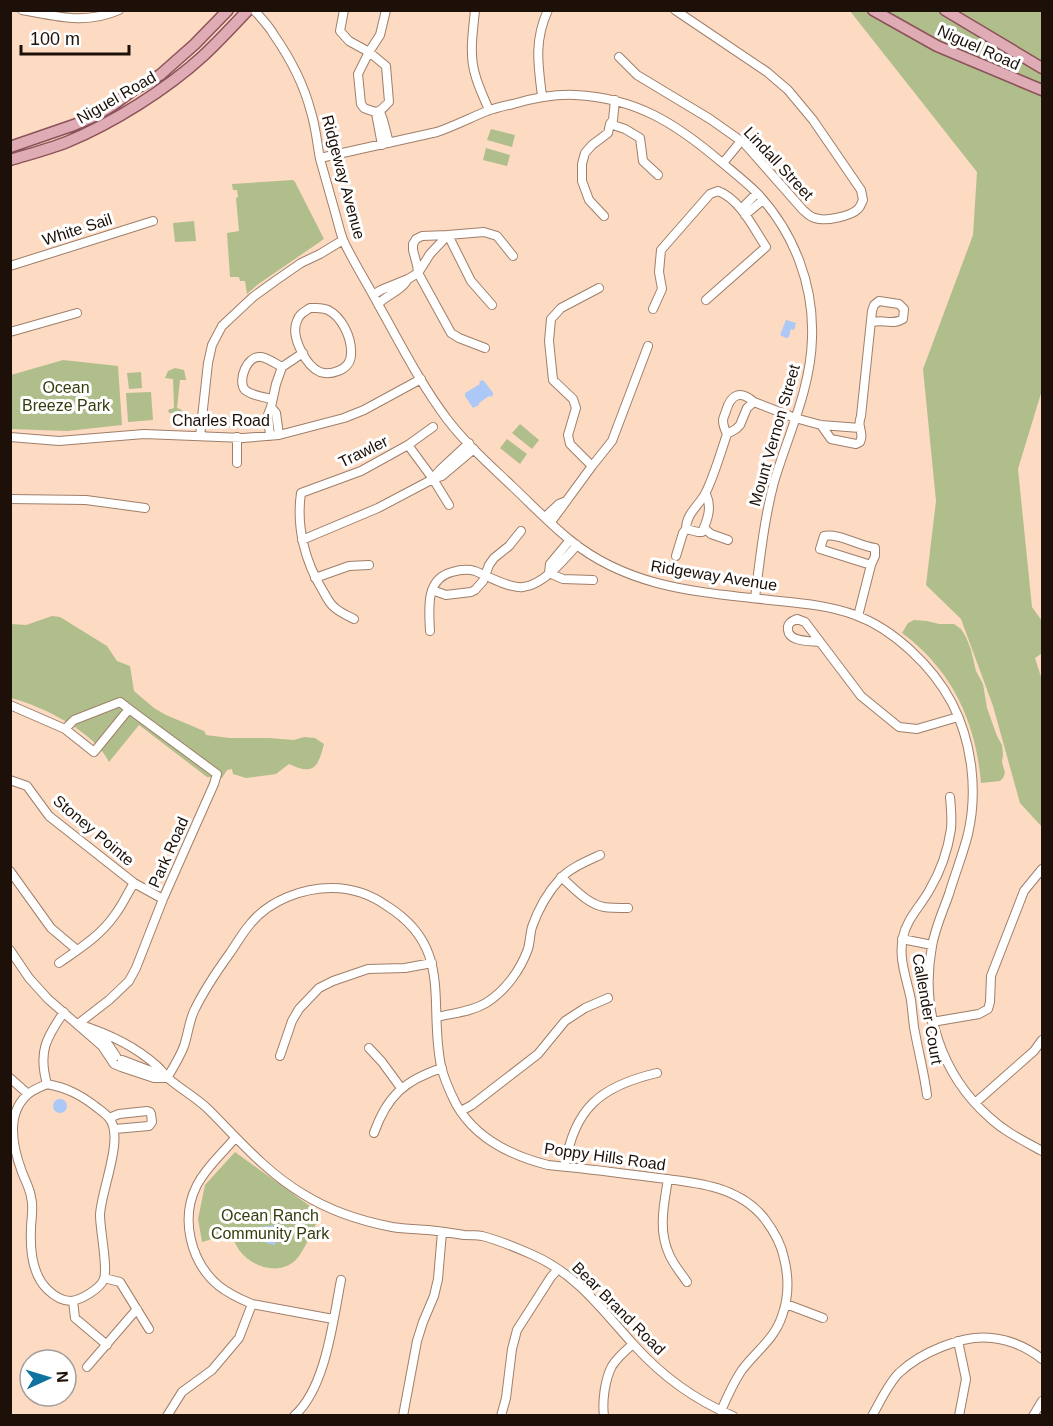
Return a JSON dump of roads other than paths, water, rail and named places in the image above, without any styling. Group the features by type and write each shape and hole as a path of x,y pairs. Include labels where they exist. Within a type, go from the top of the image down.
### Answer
{"main road":[{"name":"Niguel Road","path":"10,147 74,125 113,105 160,75 228,10"},
{"name":"Niguel Road","path":"10,160 69,141 133,107 202,57 248,10"},
{"name":"Niguel Road","path":"873,10 937,46 1042,90"},
{"name":"Niguel Road","path":"945,10 1042,68"}],"street":[{"path":"22,10 59,14 77,19 92,19 119,10"},
{"name":"Ridgeway Avenue","path":"254,10 273,33 297,75 311,112 320,158 343,240 421,379 447,419 471,446 548,520 597,560 641,580 683,589 814,604 858,615 905,645 930,670 958,717 972,774 972,811 966,843 932,945 929,982 932,1022 944,1056 964,1090 975,1103 1011,1134 1042,1151"},
{"path":"344,10 340,31 349,41 369,52 386,66 389,102 378,112"},
{"path":"378,112 364,108 358,74 380,35 386,10"},
{"path":"475,10 473,65 475,76 489,110"},
{"path":"542,96 537,49 542,26 549,10"},
{"name":"Lindall Street","path":"619,57 637,75 710,119 741,141 811,216 821,220 832,219 855,212 862,202 861,190 813,120 788,90 767,72 675,10"},
{"name":"Mount Vernon Street","path":"320,158 437,132 489,110 542,96 575,94 639,107 670,122 698,142 760,196 784,228 796,254 806,281 813,337 806,383 780,461 770,502 755,598"},
{"path":"604,216 589,200 582,180 582,164 585,153 608,133 610,124 607,120 612,100"},
{"path":"378,112 385,144"},
{"path":"610,124 625,129 640,138 643,161 658,175"},
{"path":"723,163 741,141"},
{"path":"652,309 662,291 659,272 661,250 710,194 722,192 743,212 766,247 706,300"},
{"path":"743,212 760,196"},
{"name":"White Sail","path":"10,266 153,221"},
{"path":"485,348 466,342 451,333 418,273 413,244 422,236 484,232 497,236 513,256"},
{"path":"373,295 418,273 430,254 448,235"},
{"path":"448,235 471,281 492,305"},
{"path":"200,432 208,363 212,345 222,326 253,297 275,281 301,263 343,240"},
{"path":"378,304 402,287 408,279"},
{"path":"592,466 570,444 568,435 576,408 573,399 553,380 549,341 551,319 561,308 599,288"},
{"path":"320,308 336,315 350,342 350,361 346,366 342,370 326,374 310,365 303,353 295,333 296,322 301,314 310,309 320,308"},
{"path":"10,332 76,314"},
{"path":"821,425 831,439 856,444 860,442 871,323"},
{"path":"548,520 559,504 565,502 612,441 648,346"},
{"path":"274,435 268,415 282,367 303,353"},
{"path":"272,403 248,392 243,387 242,381 249,362 254,358 261,357 282,367"},
{"name":"Charles Road","path":"10,437 59,441 200,432 235,437 274,435 344,418 364,410 421,379"},
{"path":"727,434 723,420 728,402 742,395 795,418 821,425 860,428"},
{"path":"676,556 687,521 706,494 727,434 740,425 747,408 754,402"},
{"name":"Trawler","path":"302,540 299,507 301,493 361,471 408,445 433,427"},
{"path":"235,437 235,462"},
{"path":"408,445 449,505"},
{"path":"354,619 334,607 315,578 302,540 378,508 442,476 471,446"},
{"path":"686,529 702,532 710,510 706,494"},
{"path":"10,499 86,500 145,508"},
{"path":"704,528 711,534 728,540"},
{"path":"432,590 446,595 475,590 482,584 494,558 522,531"},
{"path":"858,615 875,556 875,548 830,534 824,536 820,549 871,565"},
{"path":"430,631 429,607 435,581 439,578 450,573 470,570 520,588 532,586 556,569 573,542"},
{"path":"315,578 349,566 369,565"},
{"path":"549,573 563,579 593,580"},
{"path":"819,642 861,696 898,727 917,729 958,717"},
{"path":"10,705 65,729 94,752 129,709 120,702 74,720 65,729"},
{"name":"Park Road","path":"78,1024 129,981 217,774 129,709"},
{"name":"Stoney Pointe","path":"10,780 27,786 49,816 134,883 163,900"},
{"name":"Callender Court","path":"927,1095 911,999 901,956 902,939 915,909 930,890 941,865 951,827 950,797"},
{"path":"437,1017 472,1010 501,992 522,964 532,927 542,904 561,877 600,855"},
{"path":"932,1022 980,1014 988,1010 991,976 1024,891 1042,869"},
{"path":"10,871 51,928 77,950"},
{"path":"561,877 596,905 628,908"},
{"path":"59,963 94,938 106,926 116,914 134,883"},
{"name":"Poppy Hills Road","path":"167,1078 181,1053 193,1012 223,962 252,921 269,907 288,897 319,888 351,889 373,896 410,924 423,941 432,963 436,987 438,1039 442,1068 450,1091 461,1111 487,1138 509,1152 534,1161 708,1185 729,1192 749,1204 772,1228 780,1242 788,1277 786,1304 773,1335 742,1370 721,1411"},
{"path":"902,939 932,945"},
{"name":"Bear Brand Road","path":"10,950 29,978 48,999 102,1046 114,1064 123,1062 154,1078 167,1078"},
{"path":"280,1056 292,1021 299,1009 319,988 368,969 405,968 432,963"},
{"path":"461,1111 538,1054 565,1021 585,1008 608,999"},
{"path":"46,1084 43,1071 45,1043 64,1012"},
{"name":"Bear Brand Road","path":"78,1024 120,1039 135,1049 159,1067 167,1078 200,1101 266,1168 303,1194 331,1209 351,1217 393,1227 480,1236 497,1240 534,1255 558,1269 574,1280 602,1307 633,1344 672,1381 733,1416"},
{"path":"89,1034 106,1041 123,1062 135,1049"},
{"path":"975,1103 1034,1051 1042,1040"},
{"path":"369,1048 401,1088"},
{"path":"374,1133 380,1116 401,1088 418,1077 442,1068"},
{"path":"565,1166 566,1156 578,1123 587,1108 614,1087 638,1077 657,1073"},
{"path":"10,1078 28,1094"},
{"path":"46,1084 64,1087 80,1095 109,1118 115,1129 114,1148 101,1206 104,1278 99,1286 85,1296 72,1301 61,1299 51,1293 41,1283 36,1271 31,1245 32,1198 14,1149 12,1137 19,1104 28,1094 46,1084"},
{"path":"109,1118 119,1114 147,1111 152,1114 152,1122 149,1126 115,1129"},
{"path":"235,1138 198,1183 191,1203 188,1221 191,1243 196,1256 208,1274 226,1291 252,1304 333,1319"},
{"path":"668,1179 662,1217 663,1234 669,1254 687,1282"},
{"path":"403,1416 417,1341 436,1288 442,1232"},
{"path":"501,1416 507,1398 512,1349 517,1330 558,1269"},
{"path":"104,1278 120,1282 149,1329"},
{"path":"294,1416 312,1394 326,1353 341,1280"},
{"path":"72,1301 75,1318 107,1345"},
{"path":"167,1416 182,1392 212,1370 239,1338 252,1304"},
{"path":"786,1304 823,1318"},
{"path":"87,1367 137,1309"},
{"path":"872,1416 898,1374 923,1356 958,1341 990,1338 1022,1347 1042,1359"},
{"path":"958,1341 966,1379 959,1416"},
{"path":"604,1416 607,1380 613,1365 633,1344"},
{"path":"1033,1416 1042,1401"}],"water":[{"path":"786,320 796,323 794,330 791,329 789,337 786,338 780,335"},
{"path":"482,380 493,395 473,408 465,393 480,384"},
{"path":"57,1099 63,1099 67,1106 63,1113 57,1113 53,1109 53,1103"},
{"path":"278,1225 275,1245 266,1243 260,1227"}],"park label":[{"name":"Ocean Breeze Park","path":"66,396"},
{"name":"Ocean Ranch Community Park","path":"270,1224"}]}
